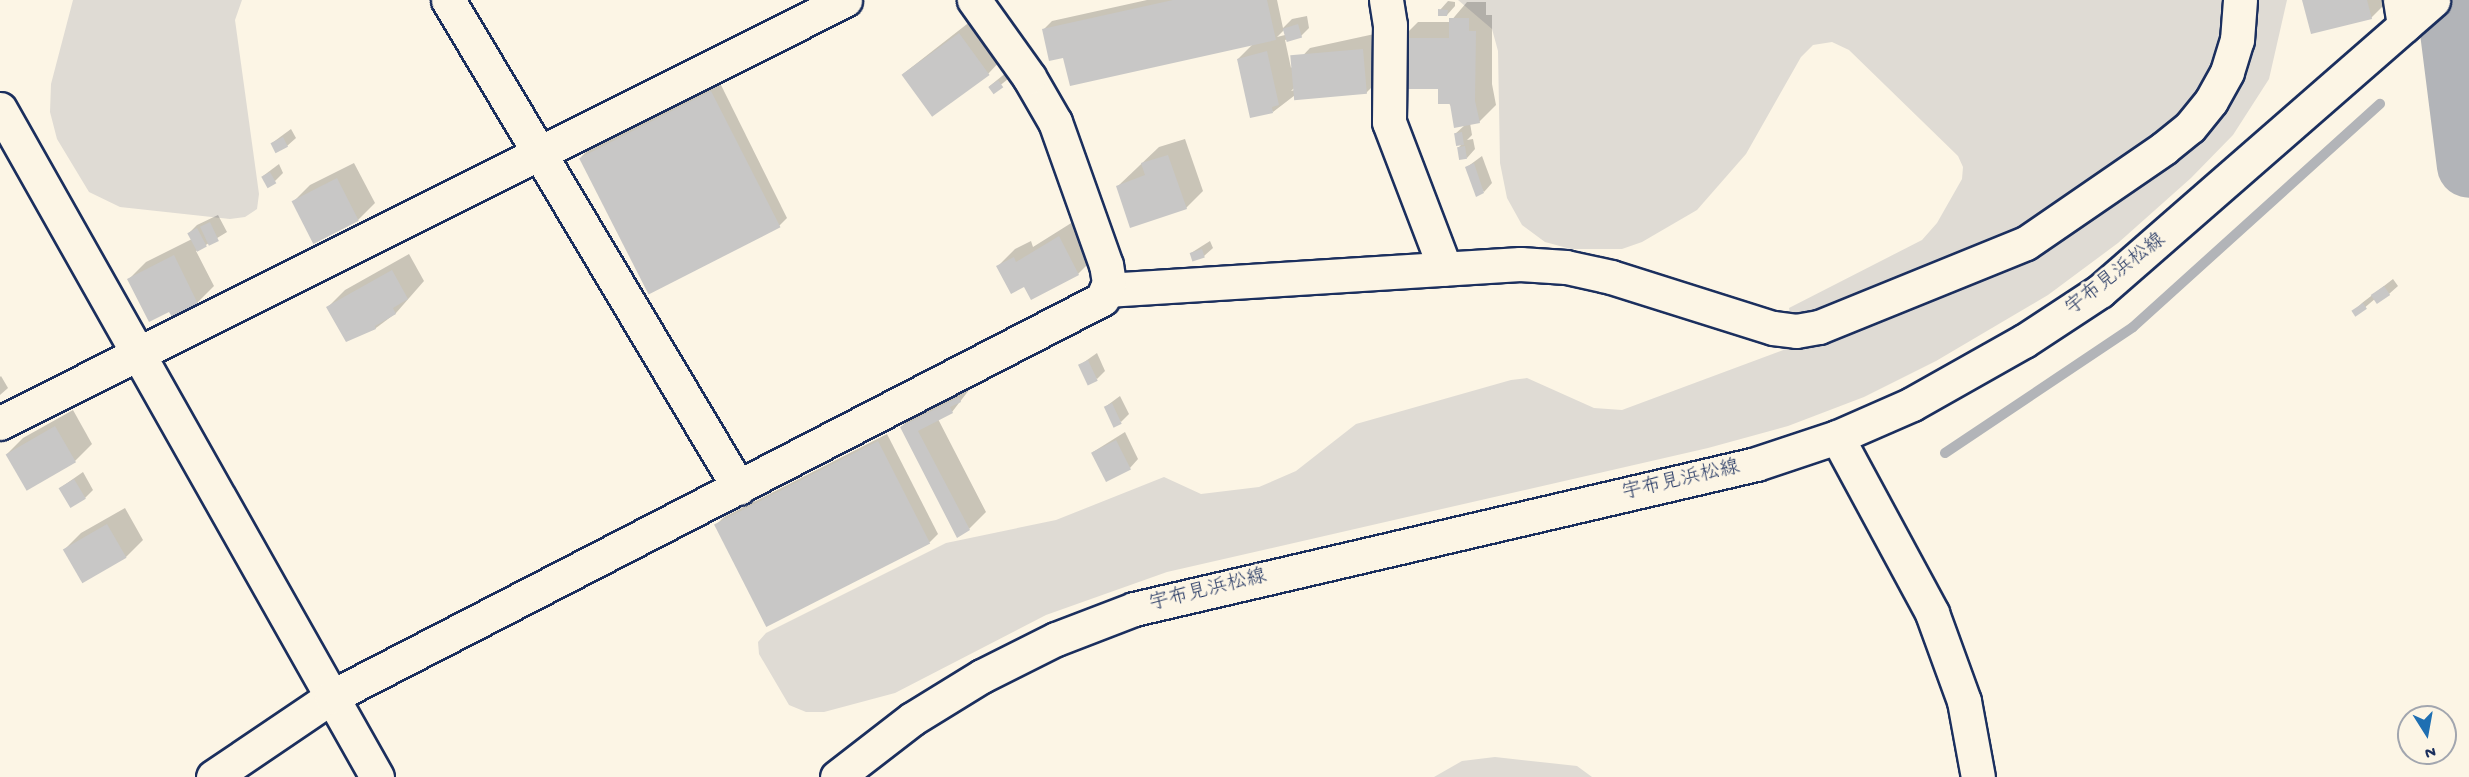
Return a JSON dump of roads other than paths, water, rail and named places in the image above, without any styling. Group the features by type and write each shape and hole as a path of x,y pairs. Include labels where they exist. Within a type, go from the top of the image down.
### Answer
{"street":[{"path":"448,0 739,488"},
{"path":"0,423 845,0"},
{"path":"213,777 331,697 1088,310 1102,299 1109,283 1106,265 1055,122 1029,77 974,0"},
{"path":"1386,0 1390,25 1389,122 1445,269"},
{"path":"1106,290 1520,264 1566,267 1611,277 1773,328 1796,331 1819,327 2026,243 2164,148 2190,127 2211,101 2227,72 2237,40 2240,0"},
{"name":"宇布見浜松線","path":"837,777 912,719 982,676 1056,639 1134,609 1714,474 1837,437 1949,384 2100,291 2404,16 2433,0"},
{"path":"0,108 377,777"},
{"path":"1837,437 1932,613 1964,701 1978,777"}],"waterway":[{"path":"2448,0 2469,166"},
{"path":"2439,96 2460,93"},
{"path":"1945,453 2133,327 2380,104"}]}
